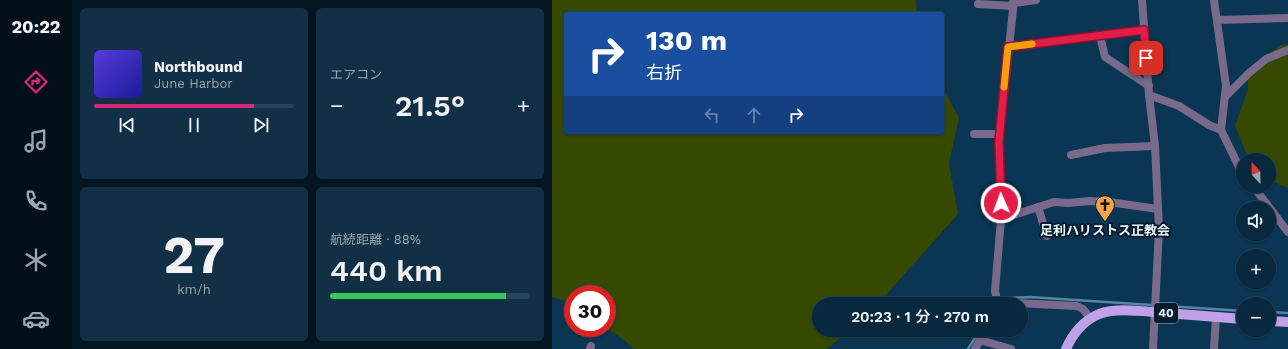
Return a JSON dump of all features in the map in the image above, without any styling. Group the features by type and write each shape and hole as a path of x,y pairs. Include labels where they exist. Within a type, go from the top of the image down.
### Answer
{"main road":[{"name":"40","path":"1066,349 1075,333 1091,319 1111,311 1154,312 1236,318"},
{"path":"1276,321 1288,322"}],"street":[{"path":"978,4 1014,3 1036,0"},
{"path":"1142,0 1149,95 1155,146 1160,228 1153,349"},
{"path":"1214,0 1226,86 1221,130 1236,161"},
{"path":"996,297 995,291 1001,219 999,134 1014,3"},
{"path":"1217,20 1288,18"},
{"path":"1008,47 1144,30"},
{"path":"1100,36 1105,57 1149,86"},
{"path":"1225,97 1249,72 1266,59 1288,50"},
{"path":"1149,95 1179,106 1221,130"},
{"path":"974,134 999,134"},
{"path":"1071,155 1105,148 1155,146"},
{"path":"1258,193 1288,232"},
{"path":"1001,219 1054,202 1109,202 1158,209"},
{"path":"1038,207 1047,236"},
{"path":"1028,304 1077,306 1083,309 1091,319"},
{"path":"1214,349 1216,317"},
{"path":"975,349 982,337"},
{"path":"980,340 1011,349"}],"green space":[{"path":"552,0 916,0 917,12 564,12 564,134 944,134 944,90 959,118 949,163 958,214 884,297 812,297 812,337 842,337 826,349 634,349 616,334 616,285 564,285 564,301 552,297"},
{"path":"1280,45 1288,45 1288,188 1276,183 1276,153 1246,153 1235,126 1248,89 1248,74"}],"waterway":[{"path":"1028,297 1236,311"},
{"path":"1276,312 1288,313"},
{"path":"968,349 976,337"}],"slow traffic":[{"path":"1004,87 1008,47 1032,44"}],"place":[{"name":"足利ハリストス正教会","path":"1105,222"}],"route":[{"path":"1001,203 999,141 1008,47 1144,30 1146,58"}]}
